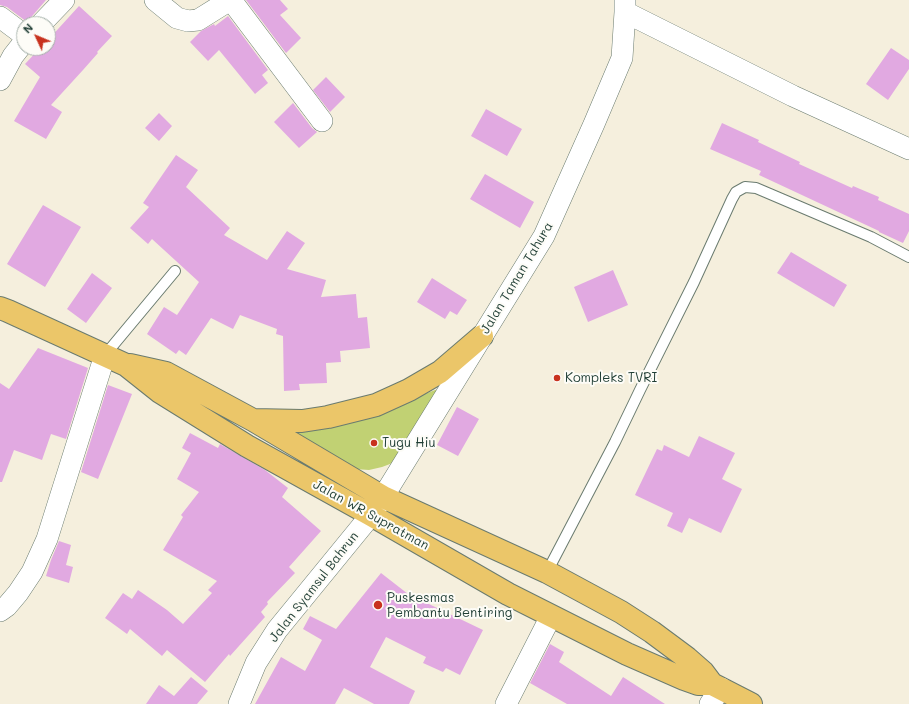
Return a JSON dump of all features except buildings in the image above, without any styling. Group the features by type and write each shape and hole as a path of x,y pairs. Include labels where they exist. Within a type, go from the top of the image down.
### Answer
{"highway":[{"name":"Jalan WR Supratman","path":"0,308 126,365 160,392 247,446 377,506 508,594 627,654 714,692 751,704"},
{"path":"253,420 302,421 328,417 376,405 409,390 440,372 482,336"},
{"path":"126,365 166,373 253,420 377,506 547,572 620,612 652,632 687,658 702,672 714,692"}],"street":[{"path":"49,16 64,0"},
{"path":"155,0 177,18 188,21 198,20 230,0 322,120"},
{"path":"625,6 793,96 909,149"},
{"name":"Jalan Taman Tahura","path":"377,506 544,236 622,58 625,6"},
{"path":"0,17 16,29"},
{"path":"0,80 16,52"},
{"path":"0,611 18,594 32,572 47,539 105,355"},
{"name":"Jalan Syamsul Bahrun","path":"239,704 256,663 277,630 377,506"},
{"path":"506,704 551,616"}],"lane":[{"path":"547,572 615,442 694,282 736,192 745,186 756,188 871,237 909,257"},
{"path":"105,355 174,271"}],"green space":[{"path":"438,390 397,460 382,467 369,470 355,469 296,436 293,429 407,401"}],"place":[{"name":"Kompleks TVRI","path":"557,378"},
{"name":"Tugu Hiu","path":"374,443"},
{"name":"Puskesmas Pembantu Bentiring","path":"378,605"}]}
